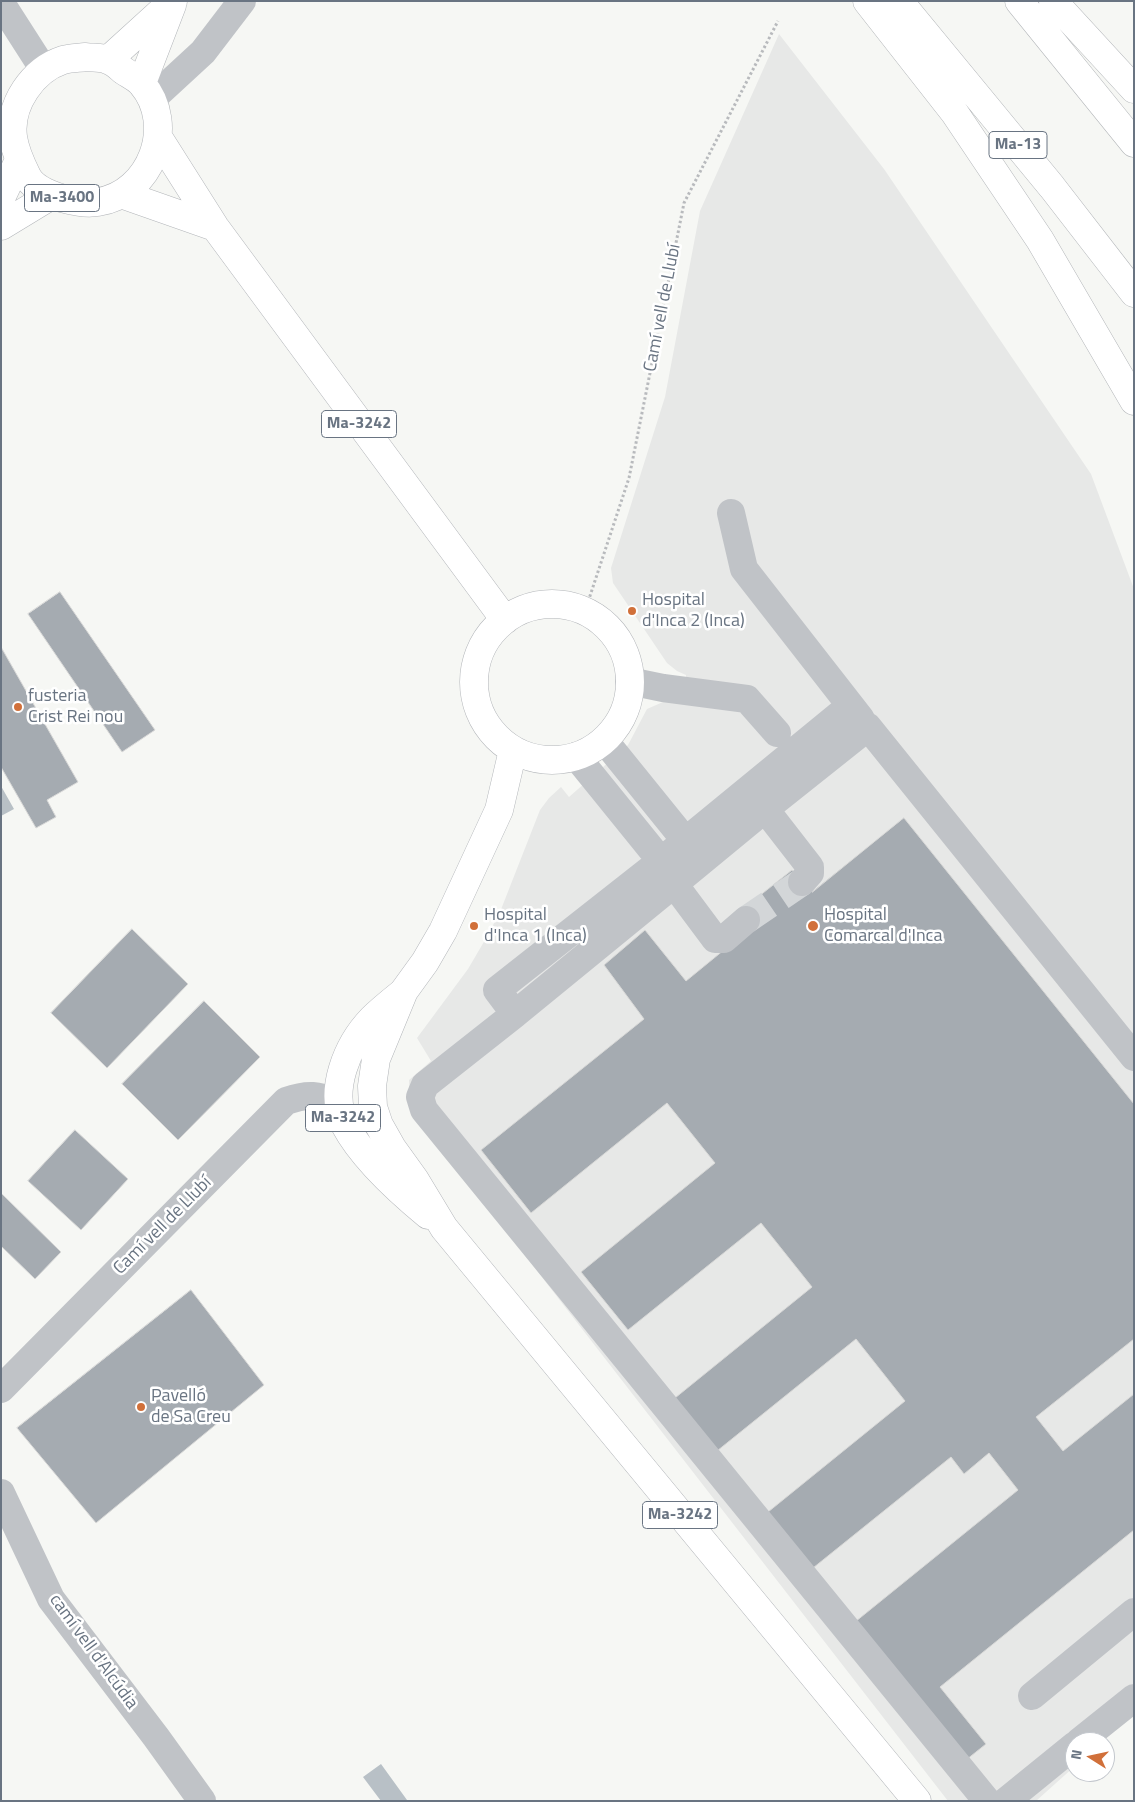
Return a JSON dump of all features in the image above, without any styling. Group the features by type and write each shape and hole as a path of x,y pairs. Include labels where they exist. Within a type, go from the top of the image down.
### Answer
{"main road":[{"path":"108,60 174,1"},
{"path":"147,91 174,1"},
{"path":"867,1 954,112 1040,240 1134,401"},
{"name":"Ma-13","path":"899,1 1047,180 1134,292"},
{"path":"1019,1 1134,143"},
{"path":"1053,1 1134,89"},
{"name":"Ma-3400","path":"86,57 108,60 147,91 158,118 158,137 152,160 140,179 121,194 98,202 75,202 52,195 30,184 19,160 13,136 15,110 26,88 44,70 64,60 86,57"},
{"name":"Ma-3242","path":"158,137 215,227 505,620"},
{"path":"1,198 19,160"},
{"path":"121,194 215,227"},
{"path":"1,226 52,195"},
{"path":"544,604 565,604 585,610 606,625 621,646 629,671 628,696 620,720 604,740 591,750 576,756 555,760 533,758 513,750 494,734 480,712 474,687 477,662 487,638 505,620 523,609 544,604"},
{"name":"Ma-3242","path":"444,1228 399,1191 356,1142 344,1123 339,1103 341,1079 346,1060 357,1039 372,1020 404,991 425,962 443,931 499,810 513,750"},
{"name":"Ma-3242","path":"404,991 376,1059 372,1086 373,1107 378,1125 392,1148 415,1180 444,1228 917,1801"}],"street":[{"path":"147,91 203,52 242,1"},
{"path":"1,3 44,70"},
{"path":"731,513 744,568 850,706 1134,1057"},
{"path":"629,681 663,688 747,699 777,733"},
{"path":"850,706 668,873 497,990 515,1014 425,1085 420,1097 424,1110 987,1801"},
{"path":"694,851 766,809 868,727"},
{"path":"604,740 694,851"},
{"path":"576,756 668,873 715,939 724,939 746,920"},
{"path":"766,809 810,867 810,873 802,882"},
{"name":"Camí vell de Llubí","path":"7,1375 286,1101 303,1095 321,1096 339,1103"},
{"name":"camí vell d'Alcúdia","path":"1,1493 51,1599 202,1801"},
{"path":"1032,1696 1134,1612"},
{"path":"1092,1732 1134,1698"},
{"path":"1006,1801 1065,1753"}],"path":[{"name":"Camí vell de Llubí","path":"585,610 629,478 684,203 778,21"}],"shaded area":[{"name":"Hospital Comarcal d'Inca","path":"779,34 884,169 1091,474 1134,589 1134,1713 1113,1732 1065,1732 1065,1775 1036,1801 948,1801 410,1107 409,1080 431,1061 417,1038 468,969 485,940 500,912 540,810 561,787 569,797 628,745 647,709 663,702 684,702 686,675 667,663 613,583 611,568 665,397 700,211"},
{"path":"1,786 14,809 1,816"},
{"path":"381,1764 407,1800 381,1801 363,1777"}],"building":[{"path":"60,592 155,730 122,752 28,614"},
{"name":"fusteria Crist Rei nou","path":"1,647 78,782 47,800 56,817 36,828 1,767"},
{"path":"904,818 1134,1104 1134,1339 1036,1417 1063,1451 1134,1394 1134,1530 940,1687 986,1744 961,1764 850,1626 1018,1490 989,1453 964,1474 951,1457 813,1568 768,1512 905,1401 856,1339 717,1451 675,1398 812,1287 761,1223 628,1330 581,1272 715,1163 667,1103 531,1213 481,1150 644,1019 604,965 645,930 686,981 752,927 739,912 792,870 812,892"},
{"path":"132,929 188,984 107,1068 51,1013"},
{"path":"204,1001 260,1057 178,1140 122,1084"},
{"path":"75,1130 128,1179 81,1230 28,1181"},
{"path":"1,1193 61,1252 35,1279 1,1246"},
{"name":"Pavelló de Sa Creu","path":"191,1290 264,1385 96,1523 17,1428"}],"tunnel":[{"path":"746,920 802,882"}],"place":[{"name":"Hospital d'Inca 2 (Inca)","path":"632,611"},
{"name":"fusteria Crist Rei nou","path":"18,707"},
{"name":"Hospital d'Inca 1 (Inca)","path":"474,926"},
{"name":"Hospital Comarcal d'Inca","path":"813,926"},
{"name":"Pavelló de Sa Creu","path":"141,1407"}]}
